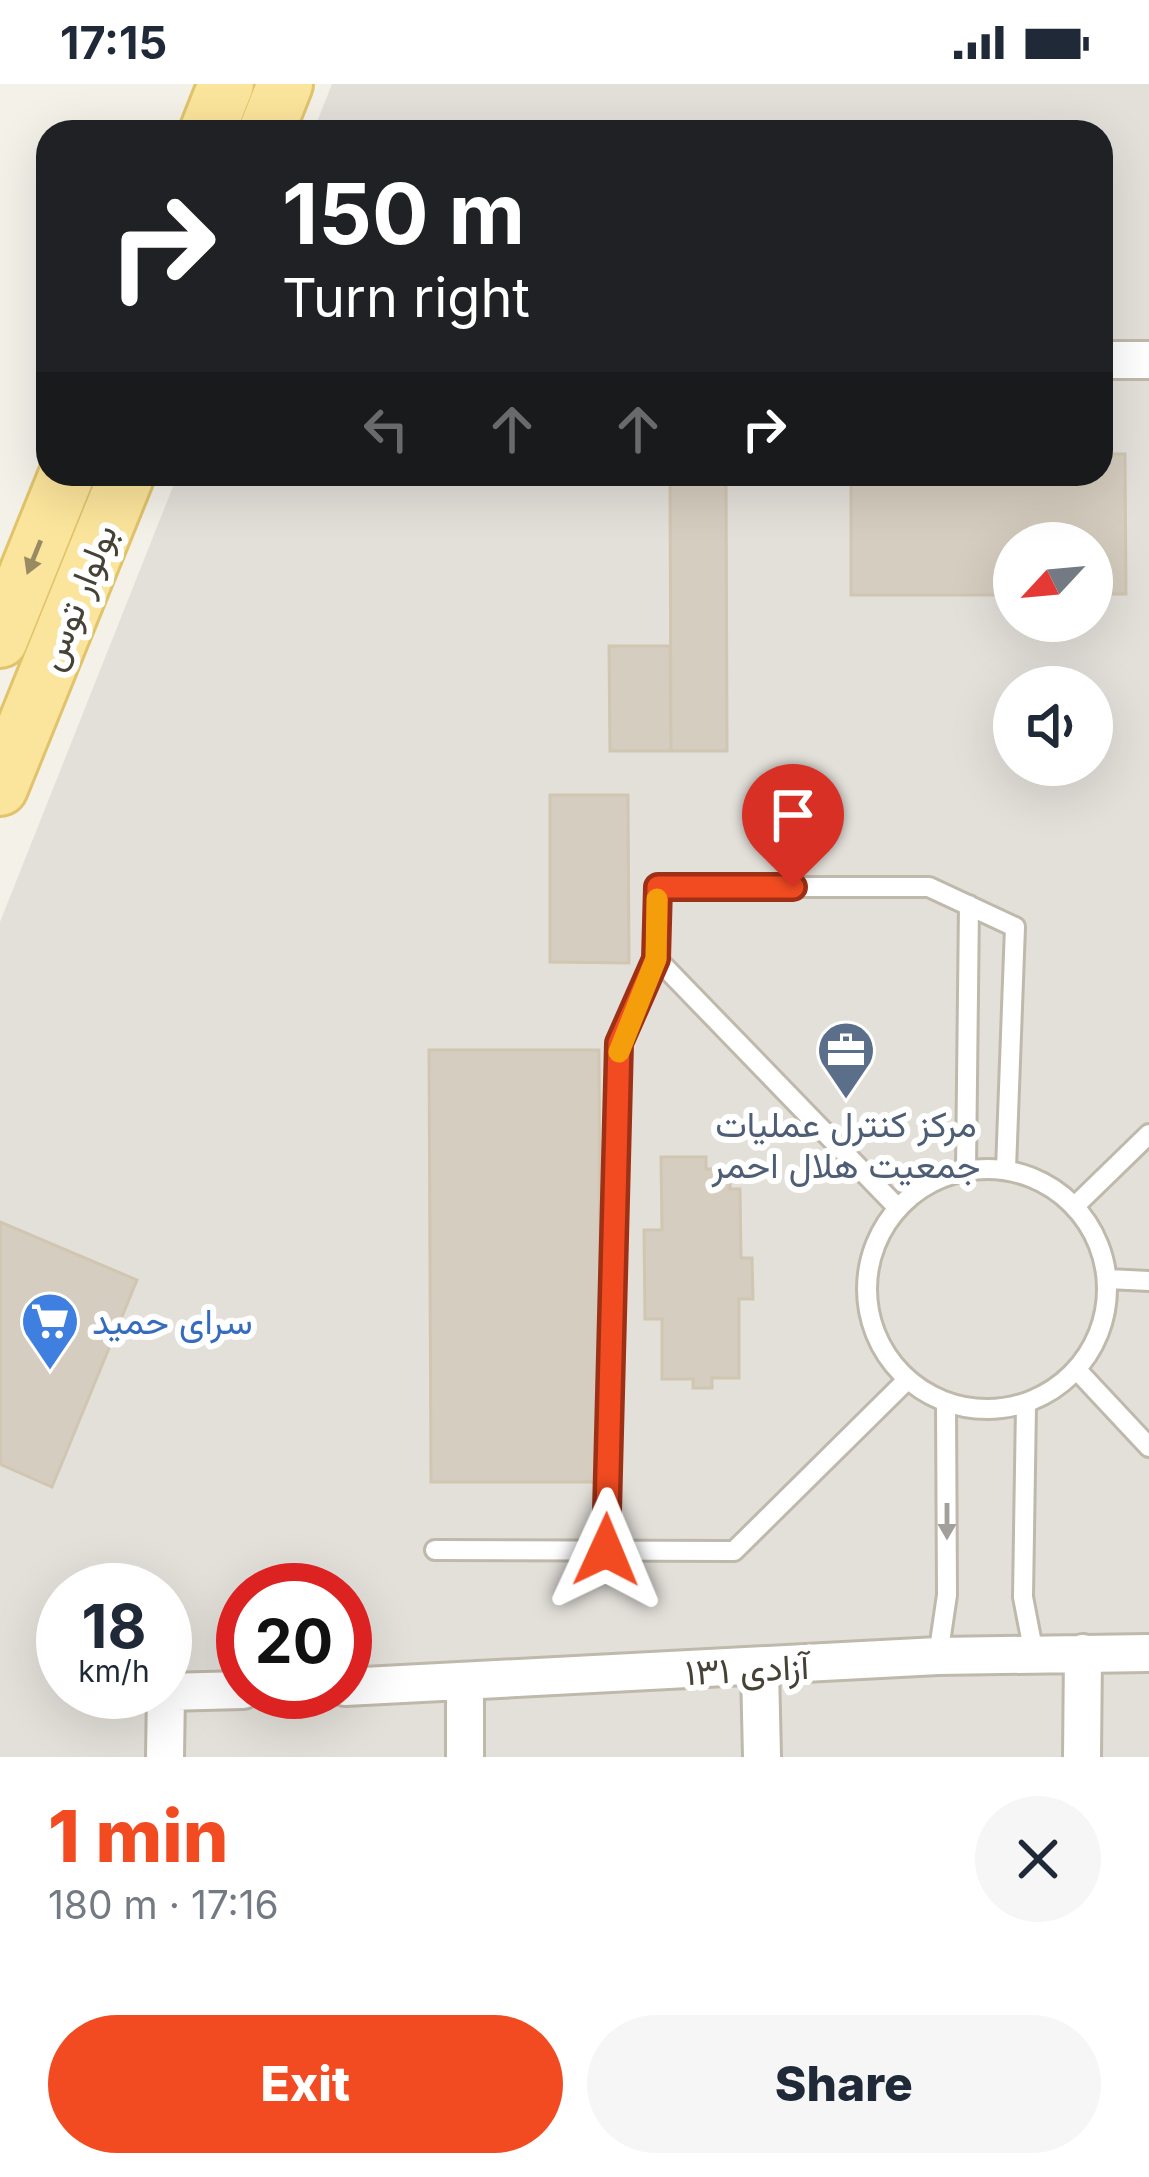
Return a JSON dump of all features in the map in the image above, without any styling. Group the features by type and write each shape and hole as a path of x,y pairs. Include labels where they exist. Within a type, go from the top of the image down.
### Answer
{"main road":[{"path":"212,120 226,84"},
{"path":"271,120 285,84"},
{"name":"بولوار توس","path":"0,640 63,486"},
{"name":"بولوار توس","path":"0,788 122,486"}],"street":[{"path":"1113,360 1149,360"},
{"path":"1082,1757 1084,1653"},
{"name":"آزادی ۱۳۱","path":"372,1686 938,1656 1149,1653"},
{"path":"760,1669 762,1757"},
{"path":"465,1683 465,1757"},
{"path":"165,1757 166,1719"}],"lane":[{"path":"606,1550 619,1043 656,959 658,887 929,887 1015,927 1006,1169"},
{"path":"966,1169 969,905"},
{"path":"656,959 898,1207"},
{"path":"1075,1206 1149,1134"},
{"path":"966,1169 1006,1169 1044,1182 1075,1206 1098,1240 1108,1279 1102,1328 1077,1370 1026,1405 986,1411 946,1404 907,1380 878,1342 866,1295 873,1248 898,1207 929,1182 966,1169"},
{"path":"1108,1279 1149,1281"},
{"path":"1077,1370 1149,1448"},
{"path":"435,1550 734,1551 907,1380"},
{"path":"938,1656 947,1595 946,1404"},
{"path":"1026,1405 1023,1597 1034,1654"}],"shaded area":[{"path":"332,84 1149,84 1149,1757 0,1757 0,922 173,486 1113,486 1113,120 318,120"}],"building":[{"path":"1113,454 1125,454 1126,594 1113,594 1113,522 993,522 993,595 851,595 851,486 1113,486"},
{"path":"670,486 726,486 727,751 671,751"},
{"path":"609,646 670,646 671,751 610,751"},
{"path":"550,795 628,795 629,963 550,962"},
{"path":"429,1050 599,1050 601,1482 431,1482"},
{"path":"661,1157 706,1157 706,1169 730,1169 730,1189 740,1189 741,1258 752,1258 753,1299 739,1299 739,1378 712,1378 712,1388 693,1388 693,1379 662,1379 662,1319 645,1319 644,1230 662,1230"},
{"name":"سرای حمید","path":"0,1222 137,1280 52,1487 0,1464"}],"slow traffic":[{"path":"619,1052 656,959 657,899"}],"place":[{"name":"مرکز کنترل عملیات جمعیت هلال احمر","path":"846,1101"},
{"name":"سرای حمید","path":"50,1372"}],"route":[{"path":"606,1550 619,1043 656,959 658,887 793,887"}]}
